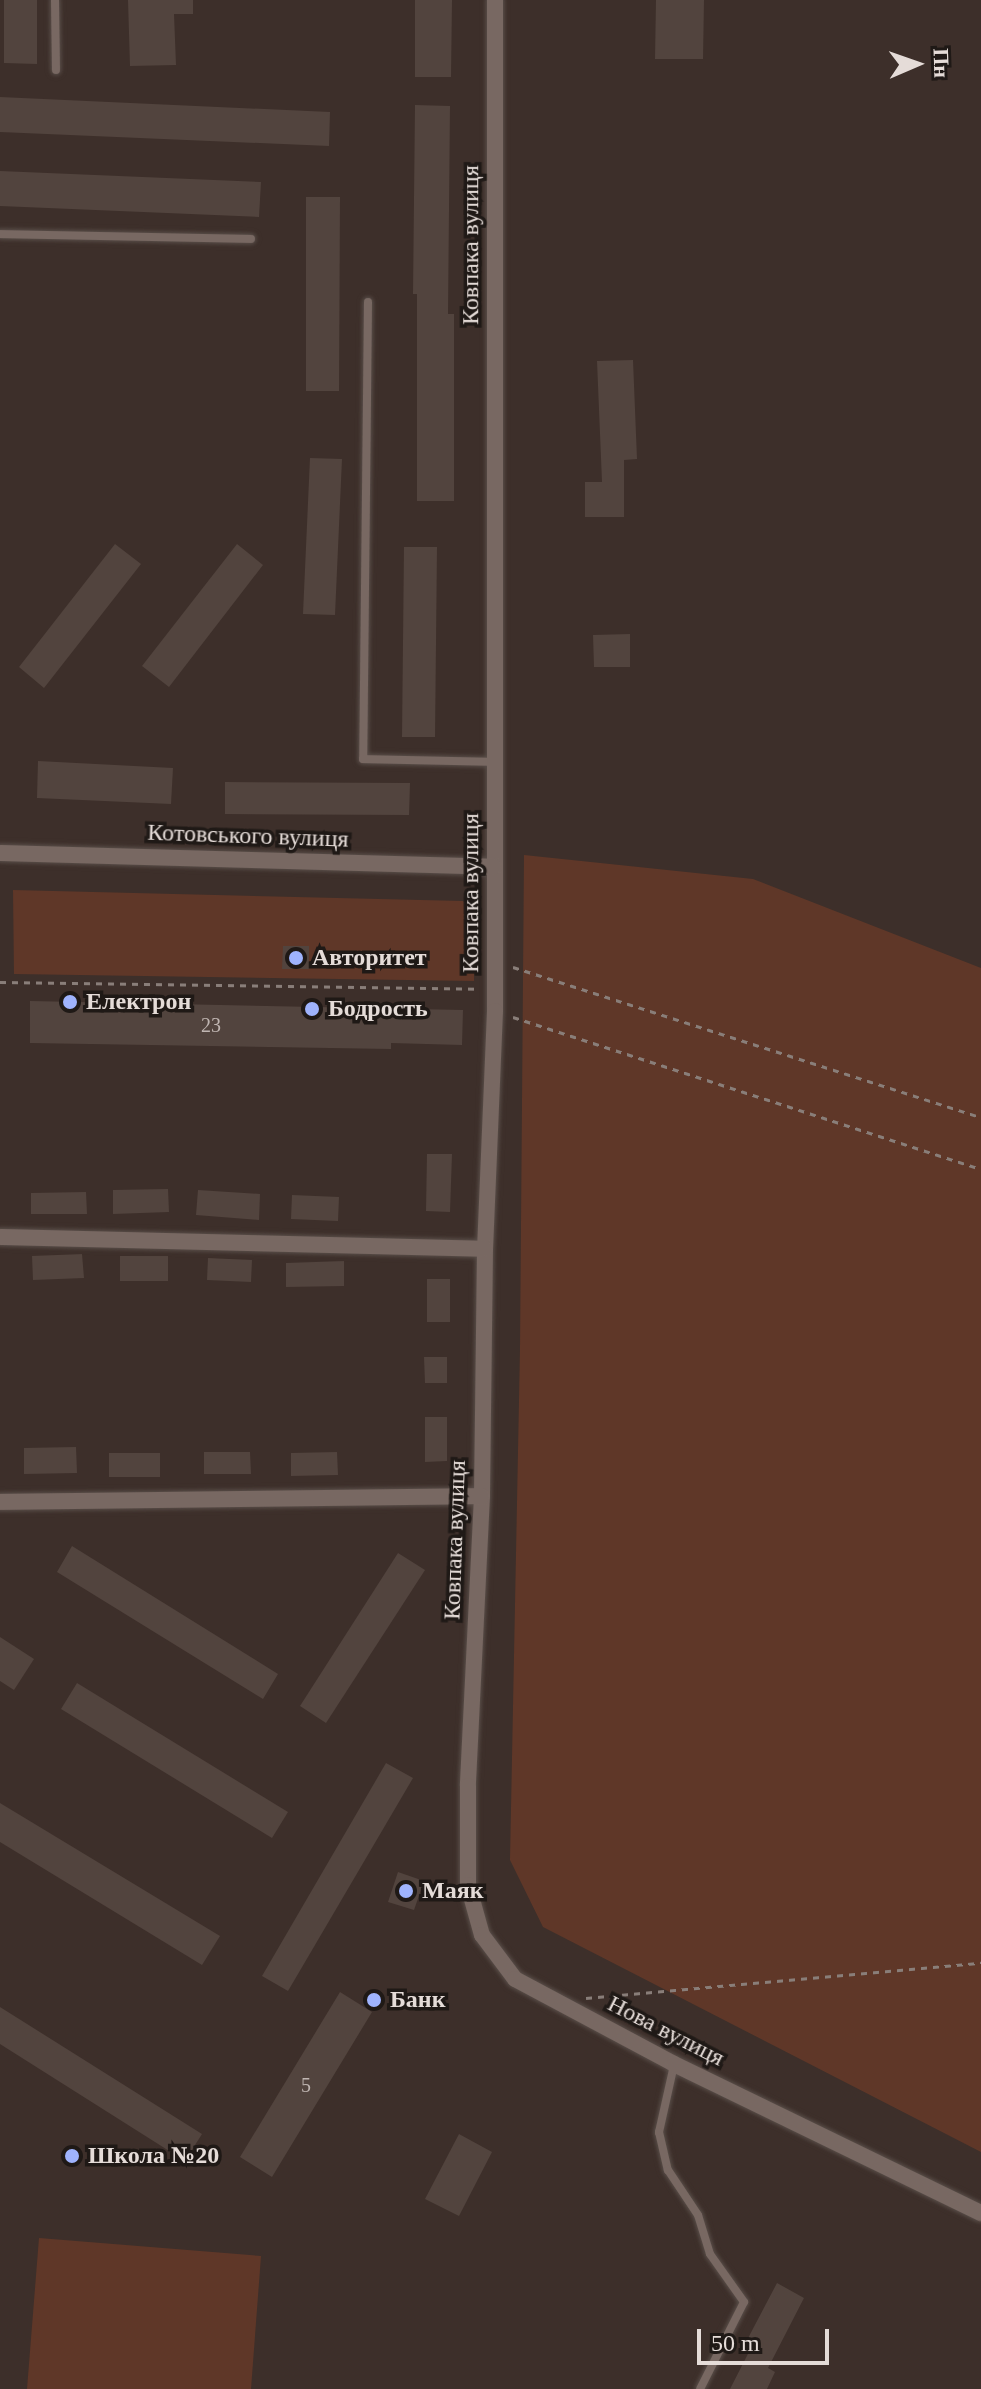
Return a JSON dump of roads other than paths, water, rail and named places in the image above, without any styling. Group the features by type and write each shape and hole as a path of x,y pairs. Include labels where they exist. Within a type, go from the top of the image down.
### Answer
{"street":[{"name":"Ковпака вулиця","path":"468,1786 482,1496 485,1249 495,1011 495,0"},
{"name":"Котовського вулиця","path":"0,853 494,867"},
{"path":"0,1237 485,1249"},
{"path":"0,1502 482,1496"},
{"name":"Нова вулиця","path":"468,1786 468,1885 482,1935 515,1979 674,2064 981,2213"}],"lane":[{"path":"55,0 56,70"},
{"path":"0,234 251,239"},
{"path":"368,302 363,759 496,762"},
{"path":"674,2064 659,2132 668,2170 698,2215 710,2254 744,2302 700,2389"}],"place":[{"name":"Авторитет","path":"296,958"},
{"name":"Електрон","path":"70,1002"},
{"name":"Бодрость","path":"312,1009"},
{"name":"Маяк","path":"406,1891"},
{"name":"Банк","path":"374,2000"},
{"name":"Школа №20","path":"72,2156"}]}
